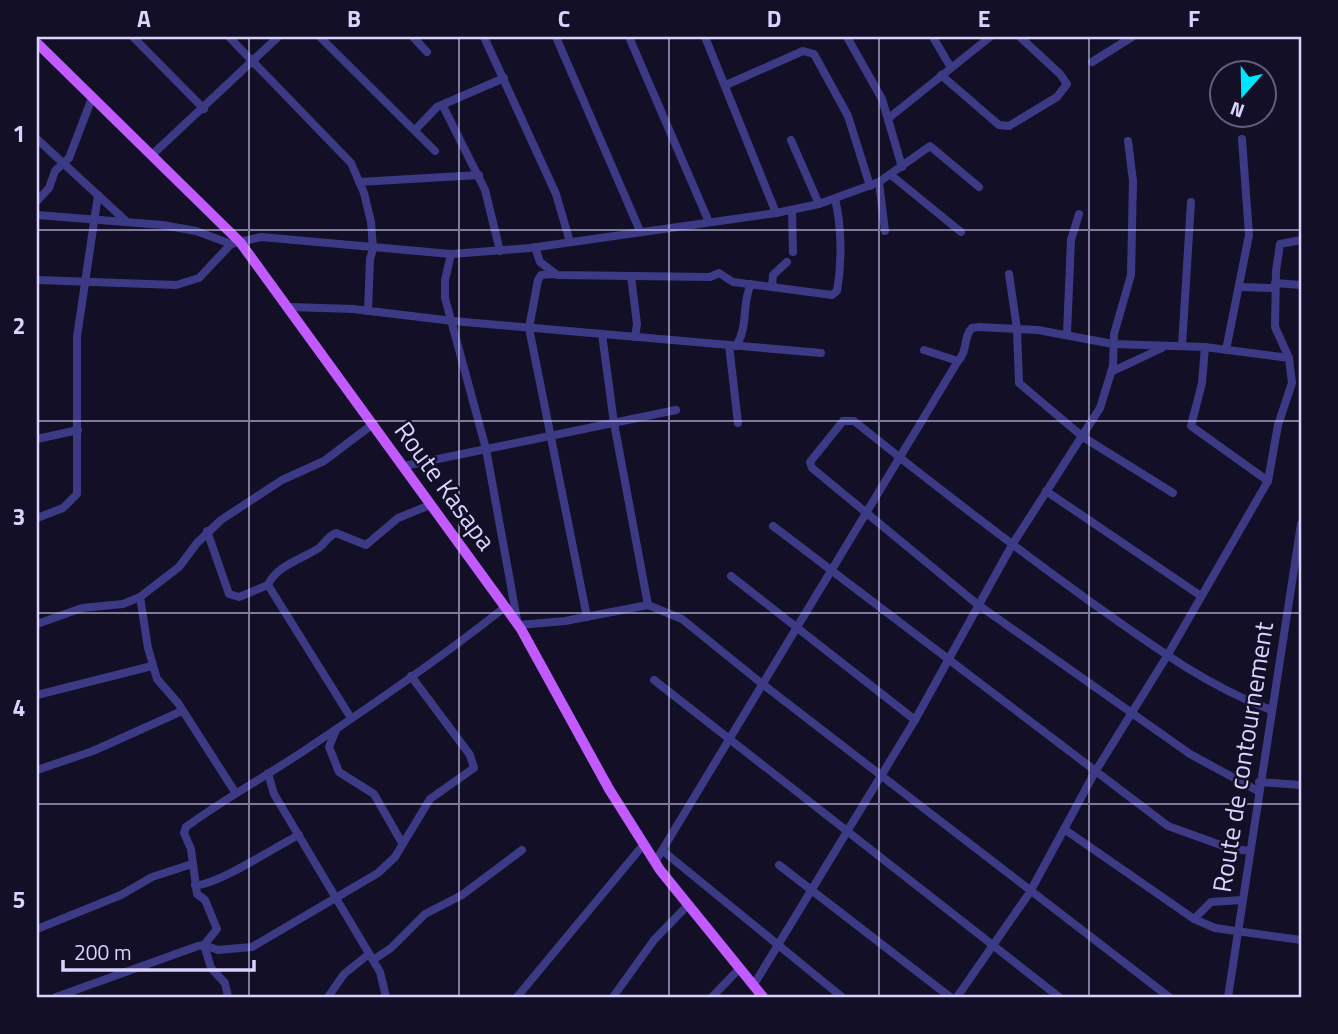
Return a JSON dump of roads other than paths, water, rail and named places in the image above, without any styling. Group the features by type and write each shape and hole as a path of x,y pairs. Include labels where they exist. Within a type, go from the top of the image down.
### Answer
{"main road":[{"name":"Route Kasapa","path":"37,43 153,154 236,243 290,307 518,625 609,789 655,862 763,997"}],"street":[{"path":"133,37 204,109"},
{"path":"229,37 342,152 359,182 371,222 373,249 368,311"},
{"path":"153,154 278,37"},
{"path":"320,37 435,150"},
{"path":"413,37 427,52"},
{"path":"484,37 556,194 570,242"},
{"path":"556,37 640,231"},
{"path":"629,37 709,222"},
{"path":"705,37 776,213"},
{"path":"847,37 872,78 890,117 902,167"},
{"path":"933,37 951,68"},
{"path":"890,117 990,37"},
{"path":"941,75 999,125 1009,127 1057,97 1067,84 1060,74 1020,37"},
{"path":"1092,62 1132,37"},
{"path":"726,85 803,51 814,54 848,116 870,186"},
{"path":"415,130 437,107 504,78"},
{"path":"37,201 49,188 55,171 71,154 92,98"},
{"path":"443,106 479,175 493,216 500,251"},
{"path":"37,139 127,222"},
{"path":"1226,350 1249,235 1242,139"},
{"path":"791,140 819,204"},
{"path":"753,986 915,720 1012,545 1100,408 1111,372 1113,344 1131,275 1133,181 1128,141"},
{"path":"37,215 186,229 236,243 280,237 373,249 451,254 536,247 776,213 819,204 879,182 932,147 979,187"},
{"path":"359,182 479,175"},
{"path":"891,175 961,232"},
{"path":"879,182 885,231"},
{"path":"37,518 63,508 77,494 77,337 98,195"},
{"path":"587,617 529,328 538,280 541,275 554,274 709,277 719,273 731,281 832,295 837,291 839,225 835,199"},
{"path":"1182,346 1191,202"},
{"path":"792,210 793,252"},
{"path":"1067,334 1071,240 1079,214"},
{"path":"957,997 1030,891 1095,772 1167,656 1268,481 1292,372 1289,358 1276,335 1275,286 1280,244 1301,240"},
{"path":"37,280 165,287 199,278 236,243"},
{"path":"536,247 538,260 554,274"},
{"path":"451,254 444,289 486,449 518,625 587,617 648,605 682,619 761,683 1169,997"},
{"path":"772,287 774,275 787,262"},
{"path":"1009,274 1017,329 1019,383 1083,437 1173,494"},
{"path":"631,276 637,324 635,337"},
{"path":"738,423 732,346 743,332 745,300 751,284"},
{"path":"1239,287 1301,285"},
{"path":"290,307 368,311 453,321 821,353"},
{"path":"655,862 761,683 963,355 967,332 972,328 1017,329 1067,334 1113,344 1205,347 1289,358"},
{"path":"602,334 614,423 648,605"},
{"path":"1111,372 1164,346"},
{"path":"1205,347 1202,383 1191,426 1268,481"},
{"path":"924,350 958,360"},
{"path":"1292,372 1301,380"},
{"path":"404,466 677,410"},
{"path":"1271,710 1215,686 1167,656 1012,545 849,420 834,429 810,462 812,468 977,604 1190,754 1259,787 1301,785"},
{"path":"37,624 82,608 123,604 140,597 179,568 207,531 282,480 324,461 373,424"},
{"path":"37,439 78,430"},
{"path":"1046,491 1200,596"},
{"path":"207,531 229,594 239,597 268,586 273,576 323,545 331,534 366,545 398,518 430,505"},
{"name":"Route de contournement","path":"1227,997 1301,524"},
{"path":"773,526 1168,826 1229,848 1248,851"},
{"path":"731,576 915,720"},
{"path":"268,586 351,718"},
{"path":"140,597 152,666 157,679 183,711 235,792"},
{"path":"56,997 204,944 217,929 205,900 197,894 184,829 235,792 337,728 505,607"},
{"path":"37,695 152,666"},
{"path":"204,944 218,950 251,947 386,868 430,799 474,768 470,755 411,676"},
{"path":"654,680 1059,997"},
{"path":"37,770 93,751 183,711"},
{"path":"337,728 329,747 339,772 374,794 402,843"},
{"path":"268,773 274,794 380,972 386,997"},
{"path":"1064,829 1194,919 1215,928 1301,940"},
{"path":"195,885 207,885 227,876 299,835"},
{"path":"517,997 644,844"},
{"path":"328,997 344,974 391,948 425,914 462,895 522,850"},
{"path":"663,851 776,946 842,997"},
{"path":"37,929 121,895 152,877 192,864"},
{"path":"779,865 950,997"},
{"path":"1194,919 1211,902 1241,900"},
{"path":"613,997 654,940 688,905"},
{"path":"204,944 211,968 225,983 228,997"},
{"path":"712,997 739,969"}]}
